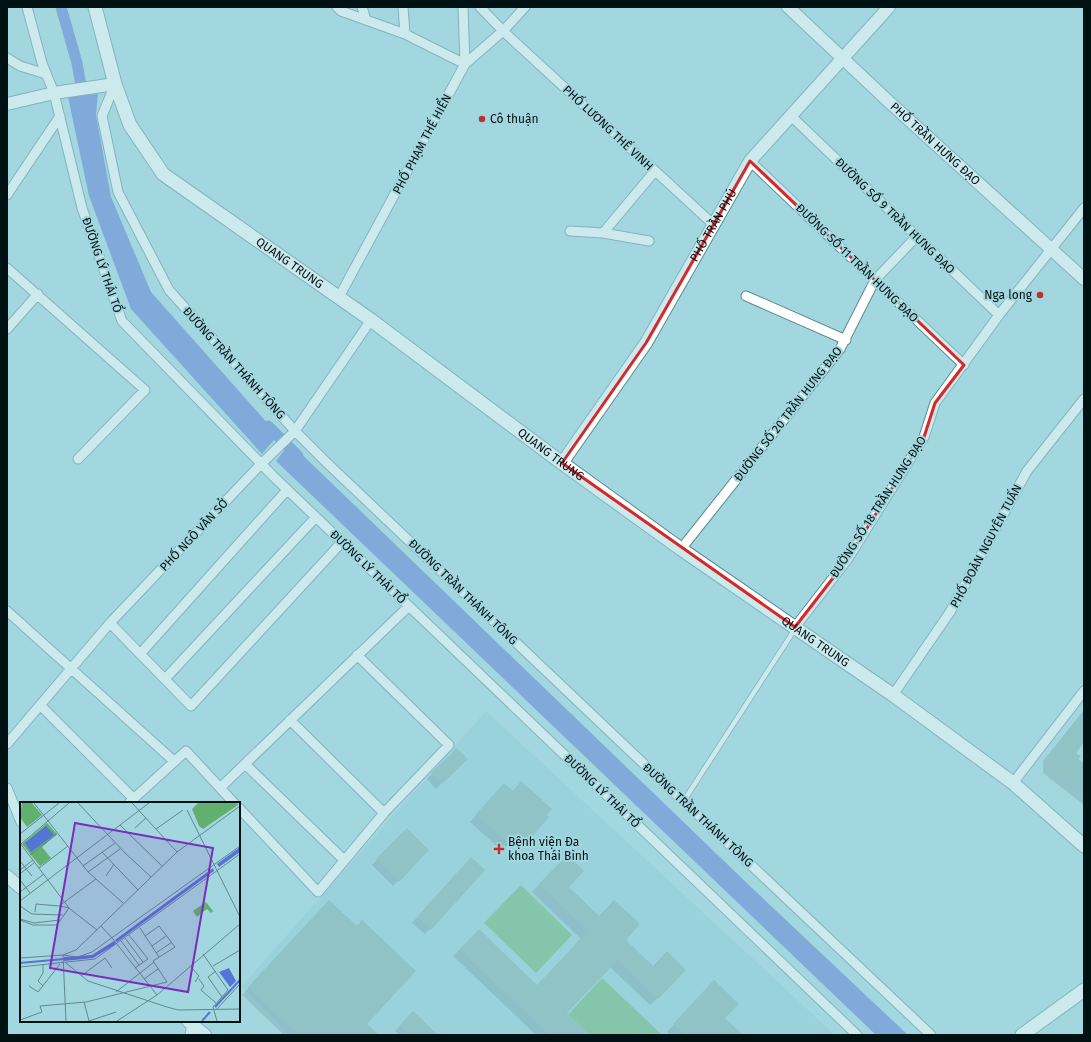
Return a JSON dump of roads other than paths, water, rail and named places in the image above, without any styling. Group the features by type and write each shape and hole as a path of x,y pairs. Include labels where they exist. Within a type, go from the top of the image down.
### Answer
{"main road":[{"name":"QUANG TRUNG","path":"95,7 115,84 130,124 163,174 371,320 562,463 681,549 893,695 1013,783 1084,846"},
{"path":"1022,1035 1084,990"}],"street":[{"name":"ĐƯỜNG LÝ THÁI TỔ","path":"27,7 46,74 60,92 60,116 82,208 122,321 261,464 858,1035"},
{"path":"337,7 341,11 405,34 465,64 463,7"},
{"path":"362,7 366,20"},
{"path":"403,7 405,34"},
{"name":"PHỐ LƯƠNG THẾ VINH","path":"480,7 503,31 714,225"},
{"name":"PHỐ PHẠM THẾ HIỂN","path":"339,297 465,64 503,31 525,7"},
{"name":"PHỐ TRẦN HƯNG ĐẠO","path":"788,7 844,58 893,106 1053,249 1084,279"},
{"name":"PHỐ TRẦN PHÚ","path":"562,463 646,343 750,161 889,7"},
{"path":"7,58 20,66 46,74"},
{"path":"7,104 60,92 115,84"},
{"name":"ĐƯỜNG TRẦN THÁNH TÔNG","path":"115,84 102,116 118,192 170,290 292,434 931,1035"},
{"path":"7,195 60,116"},
{"name":"ĐƯỜNG SỐ 9 TRẦN HƯNG ĐẠO","path":"791,116 999,315"},
{"name":"ĐƯỜNG SỐ 11 TRẦN HƯNG ĐẠO","path":"750,161 964,365"},
{"path":"603,233 655,171"},
{"name":"ĐƯỜNG SỐ 18 TRẦN HƯNG ĐẠO","path":"796,627 847,560 924,438 935,403 999,315 1053,249 1084,208"},
{"path":"570,231 603,233 649,241"},
{"name":"ĐƯỜNG SỐ 20 TRẦN HƯNG ĐẠO","path":"681,549 846,340 875,280 917,236"},
{"path":"7,268 145,390 78,459"},
{"path":"7,329 38,294"},
{"path":"746,296 846,340"},
{"name":"PHỐ NGÔ VĂN SỞ","path":"7,744 110,623 261,464 292,434 371,320"},
{"name":"PHỐ ĐOÀN NGUYÊN TUẤN","path":"893,695 950,612 1027,471 1084,399"},
{"path":"140,654 288,490"},
{"path":"165,679 316,517"},
{"path":"110,623 191,706 342,542"},
{"path":"220,788 409,606"},
{"path":"7,611 174,761"},
{"path":"240,809 318,892 384,813 449,745 357,655"},
{"path":"1013,783 1084,691"},
{"path":"40,705 131,801 186,751 233,802"},
{"path":"290,720 384,813"},
{"path":"245,764 344,860"},
{"path":"7,788 20,820"},
{"path":"7,876 20,887"},
{"path":"190,1027 205,1035"}],"lane":[{"path":"683,802 796,627"}],"water":[{"path":"98,94 96,115 111,197 151,292 278,435 262,454 131,309 89,196 68,97"},
{"path":"290,443 752,888 908,1035 876,1035 276,461"}],"waterway":[{"path":"61,7 77,63 83,97"},
{"path":"268,426 298,456"}],"place":[{"name":"Cô thuận","path":"482,119"},
{"name":"Nga long","path":"1040,295"},
{"name":"Bệnh viện Đa khoa Thái Bình","path":"499,849"}]}
